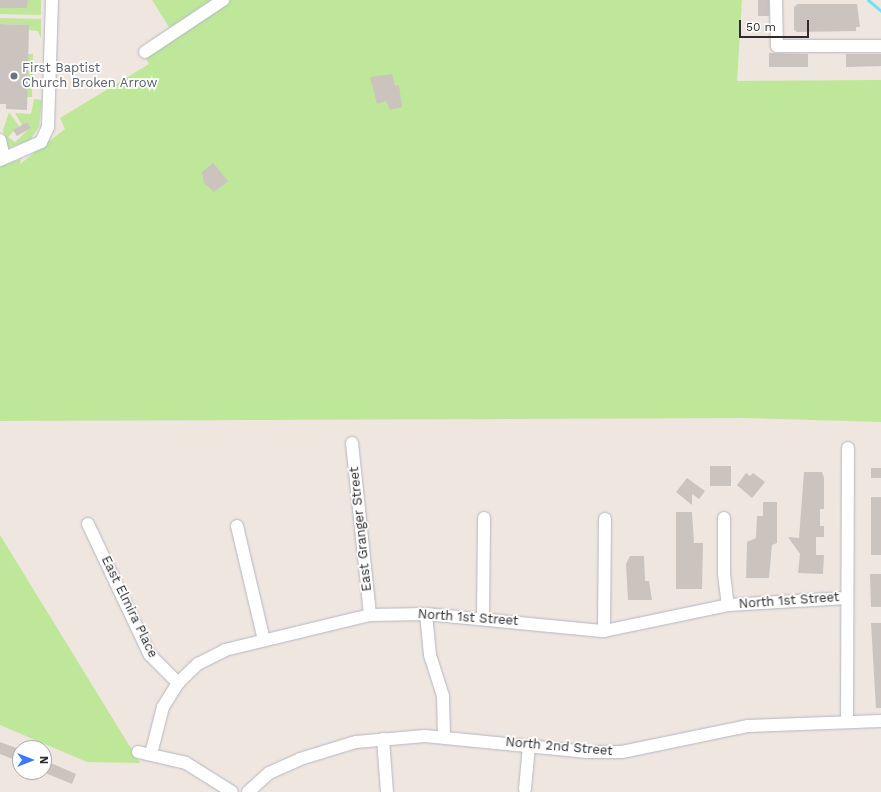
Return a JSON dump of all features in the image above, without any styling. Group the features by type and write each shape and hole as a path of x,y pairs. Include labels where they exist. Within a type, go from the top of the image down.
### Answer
{"street":[{"path":"0,140 2,159 41,142 48,127 52,0"},
{"path":"145,52 223,0"},
{"path":"776,0 777,46 881,46"},
{"name":"East Granger Street","path":"352,442 370,615"},
{"path":"847,721 848,448"},
{"path":"483,618 484,518"},
{"path":"724,518 724,574 728,605"},
{"path":"604,631 605,519"},
{"name":"East Elmira Place","path":"88,524 150,655 178,683"},
{"path":"237,526 264,640"},
{"name":"North 1st Street","path":"151,754 163,707 178,683 198,664 225,650 370,615 426,614 483,618 604,631 728,605 847,598"},
{"path":"426,614 430,654 443,696 444,737"},
{"name":"North 2nd Street","path":"248,792 269,773 300,759 356,742 383,739 444,737 529,746 622,752 748,726 847,721 881,721"},
{"path":"383,739 387,792"},
{"path":"525,789 529,746"},
{"path":"138,752 186,763 232,792"}],"green space":[{"path":"28,0 41,0 41,15 0,14 0,8 27,8"},
{"path":"152,0 217,0 172,32"},
{"path":"227,0 742,0 737,81 881,80 881,422 744,418 0,421 0,166 21,159 20,164 65,129 60,118 149,64 145,57"},
{"path":"0,18 41,19 41,38 38,31 28,30 28,25 0,24"},
{"path":"28,54 33,54 32,97 27,97"},
{"path":"34,99 42,100 39,127 30,140 8,148 3,130 9,112 19,126 8,137 15,142 30,128 27,122 22,125 15,113 31,114"},
{"path":"0,535 140,763 87,762 52,747 52,740 35,740 0,725"}],"building":[{"path":"0,0 28,0 27,8 0,8"},
{"path":"758,0 769,0 769,16 758,16"},
{"path":"798,4 857,4 860,27 856,27 856,31 797,32 794,30 794,7"},
{"name":"First Baptist Church Broken Arrow","path":"0,24 29,25 27,110 6,109 6,104 0,104"},
{"path":"769,53 808,54 808,67 769,67"},
{"path":"846,54 881,54 881,66 846,67"},
{"path":"392,74 395,86 399,85 402,107 390,110 386,101 377,104 370,77"},
{"path":"27,122 31,128 17,136 13,130"},
{"path":"213,163 228,181 214,192 204,183 202,172"},
{"path":"710,466 731,466 731,486 710,486"},
{"path":"871,468 881,468 881,478 871,478"},
{"path":"804,472 822,472 824,478 824,509 820,509 820,526 824,526 824,537 816,537 816,555 824,555 823,574 798,573 800,554 788,537 799,538"},
{"path":"746,473 750,476 753,473 765,482 752,498 737,485"},
{"path":"687,478 705,491 699,499 692,494 692,505 676,492"},
{"path":"871,497 881,497 881,555 871,555"},
{"path":"763,502 777,502 777,543 772,545 769,578 746,578 747,542 756,538 757,516 763,516"},
{"path":"676,512 692,512 694,543 703,543 702,589 676,589"},
{"path":"630,556 644,556 645,581 649,581 652,600 628,600 626,564"},
{"path":"870,574 881,574 881,607 871,607"},
{"path":"871,623 881,623 881,708 876,708"},
{"path":"0,742 12,746 12,759 0,754"},
{"path":"52,764 76,774 72,784 52,776"}],"waterway":[{"path":"868,0 881,11"}],"place":[{"name":"First Baptist Church Broken Arrow","path":"14,76"}]}
